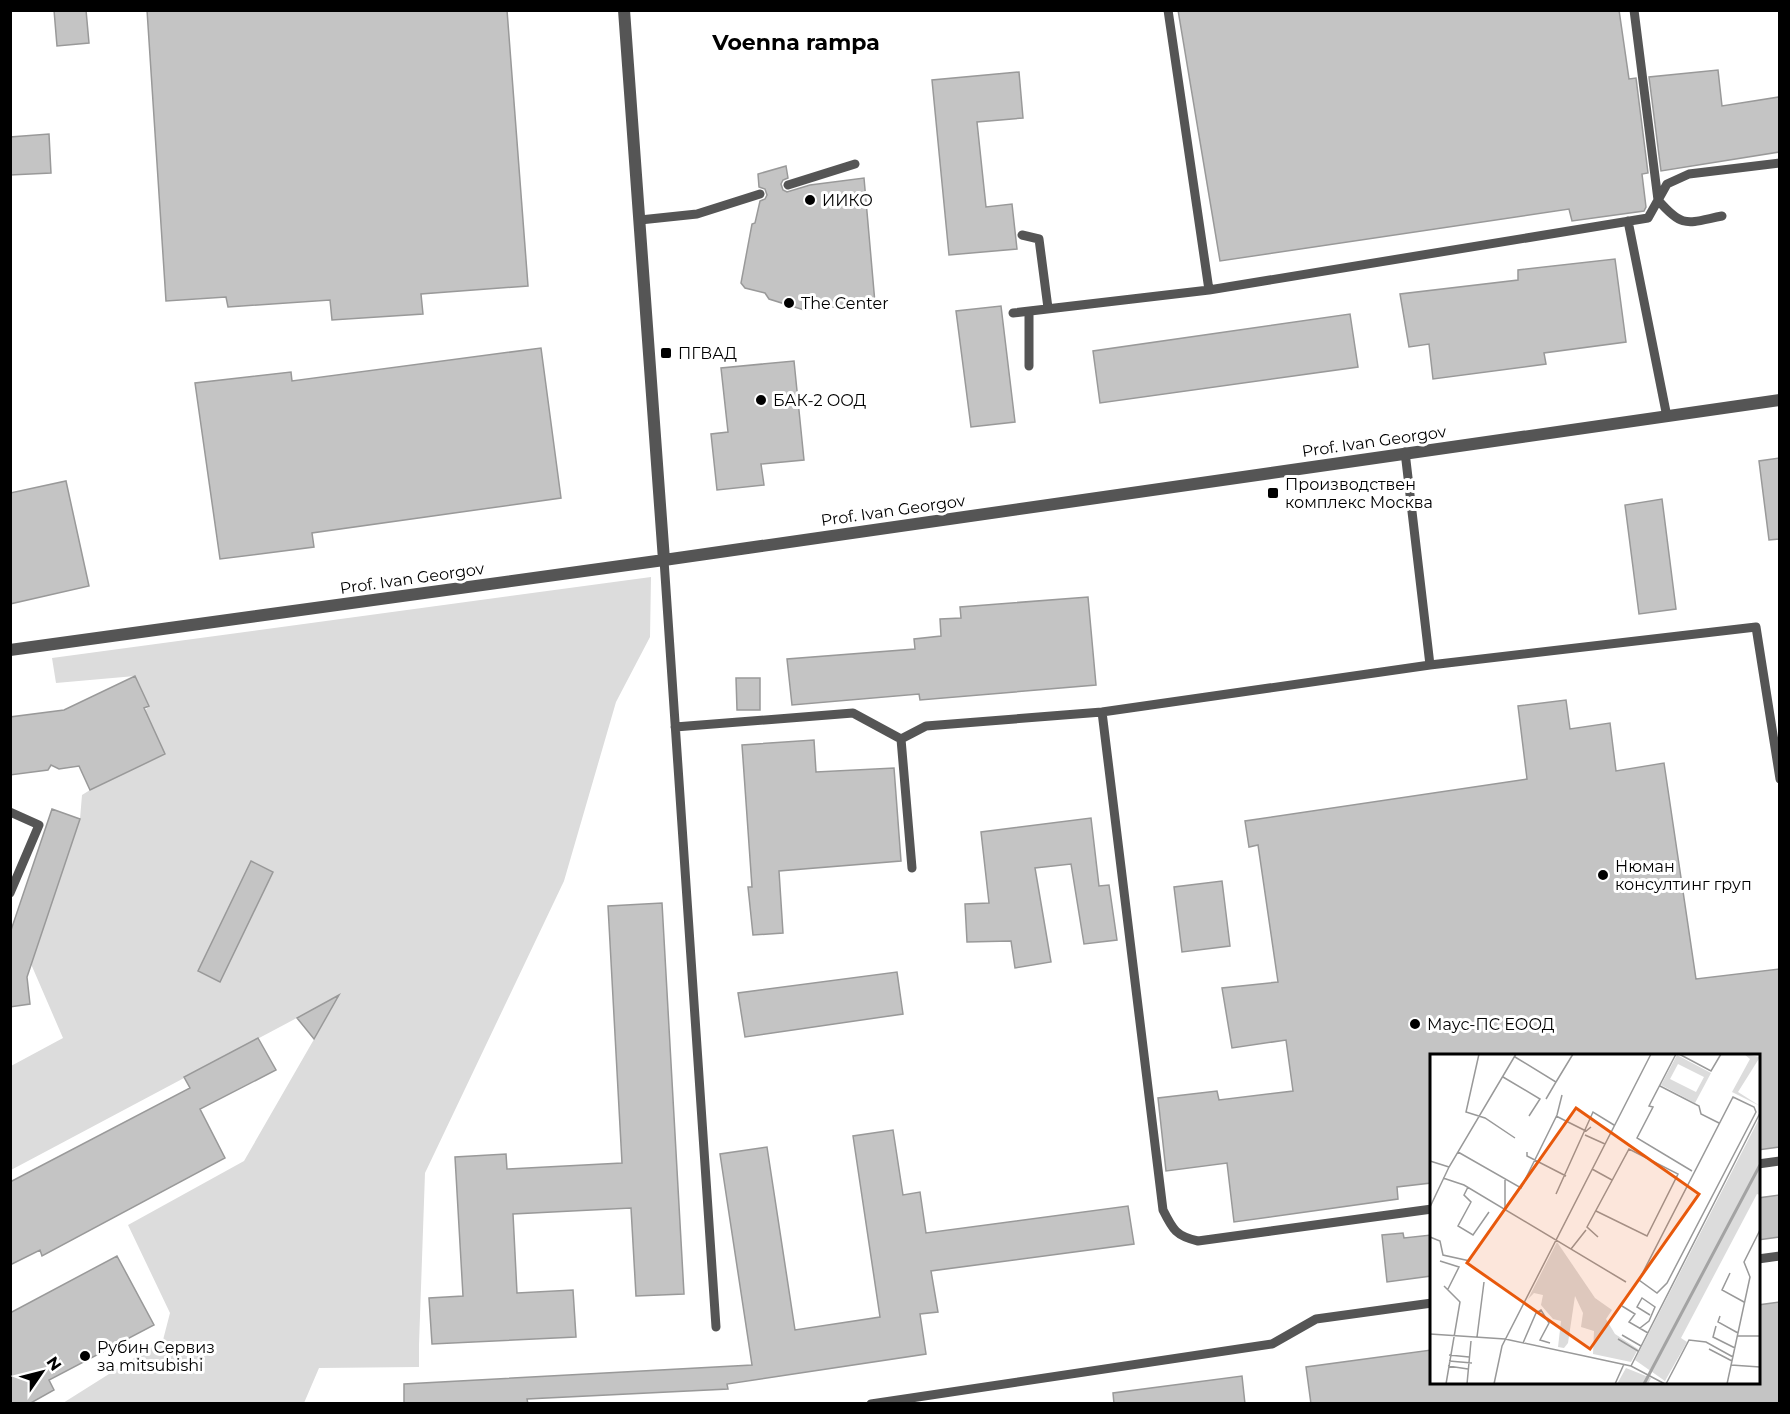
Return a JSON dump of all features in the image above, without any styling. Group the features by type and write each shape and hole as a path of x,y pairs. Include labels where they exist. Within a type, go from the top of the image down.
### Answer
{"street":[{"path":"624,10 664,560"},
{"name":"Prof. Ivan Georgov","path":"10,650 664,560 1779,400"}],"lane":[{"path":"1168,10 1209,290"},
{"path":"1634,10 1658,200 1671,216 1686,223 1722,216"},
{"path":"1012,313 1209,290 1648,218 1667,184 1689,174 1779,163"},
{"path":"789,185 855,164"},
{"path":"640,220 697,214 760,194"},
{"path":"1628,220 1667,417"},
{"path":"1022,235 1040,238 1048,308"},
{"path":"1029,311 1029,366"},
{"path":"1405,453 1430,665"},
{"path":"664,560 716,1327"},
{"path":"901,739 926,726 1102,712 1430,665 1756,627 1779,779"},
{"path":"1102,712 1163,1210 1170,1226 1182,1238 1198,1242 1430,1209"},
{"path":"675,727 853,713 901,739"},
{"path":"901,739 912,868"},
{"path":"10,812 39,825 10,893"},
{"path":"1760,1164 1779,1161"},
{"path":"1760,1259 1779,1256"},
{"path":"871,1404 1272,1344 1316,1319 1430,1303"}],"shaded area":[{"path":"651,577 650,637 616,702 564,881 425,1173 419,1367 319,1368 304,1403 63,1403 163,1340 170,1313 128,1225 244,1161 332,1008 325,1003 11,1170 11,1066 63,1038 31,964 80,819 82,795 165,754 145,711 149,705 135,676 56,683 52,658"}],"building":[{"path":"54,10 86,10 89,43 57,46"},
{"path":"147,10 507,10 528,286 421,294 423,314 332,320 330,300 228,307 226,297 166,301"},
{"path":"1178,10 1619,10 1629,79 1636,78 1648,173 1642,174 1646,207 1644,211 1572,221 1569,209 1220,261"},
{"path":"1718,70 1722,106 1779,97 1779,152 1661,171 1649,77"},
{"path":"1019,72 1023,118 977,122 986,207 1012,204 1017,249 949,255 932,80"},
{"path":"49,134 51,173 10,175 10,137"},
{"path":"786,166 788,178 781,184 783,190 787,192 810,185 864,178 875,303 804,310 769,299 765,293 745,288 741,283 752,224 755,223 760,201 767,195 765,189 759,187 758,174"},
{"path":"1615,259 1626,342 1544,353 1546,364 1433,379 1429,344 1409,347 1400,294 1518,280 1518,270"},
{"path":"1001,306 1015,422 971,427 956,311"},
{"path":"1350,314 1358,367 1100,403 1093,351"},
{"path":"541,348 561,498 312,533 314,547 220,559 195,383 291,372 292,381"},
{"name":"БАК-2 ООД","path":"794,361 804,460 761,464 764,485 717,490 711,434 728,432 721,368"},
{"path":"1779,458 1779,539 1769,540 1759,461"},
{"path":"66,481 89,586 10,604 10,493"},
{"path":"1662,499 1676,609 1639,614 1625,505"},
{"path":"1088,597 1096,685 920,700 919,694 792,705 787,659 915,649 914,639 941,636 940,619 961,618 960,607"},
{"path":"135,676 149,706 144,708 165,754 90,790 79,766 59,769 51,765 48,770 10,775 10,717 64,710"},
{"path":"736,678 760,678 760,710 737,710"},
{"path":"1566,700 1570,729 1610,723 1616,771 1664,763 1696,979 1779,969 1779,1147 1760,1150 1760,1054 1430,1054 1430,1183 1397,1187 1398,1199 1234,1222 1227,1163 1166,1171 1158,1098 1217,1091 1219,1100 1293,1091 1286,1040 1232,1048 1222,988 1278,982 1258,845 1249,847 1245,821 1527,779 1518,706"},
{"path":"814,740 816,772 894,768 901,861 779,871 783,933 753,935 748,887 752,887 742,745"},
{"path":"52,809 80,819 27,977 30,1004 10,1007 10,933"},
{"path":"1091,818 1099,886 1109,885 1117,940 1084,944 1071,864 1035,868 1051,962 1015,968 1011,941 967,942 965,904 989,903 981,832"},
{"path":"251,861 273,872 220,982 198,971"},
{"path":"1222,881 1230,946 1182,952 1174,887"},
{"path":"662,903 684,1294 636,1296 631,1208 513,1214 517,1293 573,1290 576,1337 432,1344 429,1298 463,1296 455,1157 506,1154 507,1169 622,1163 608,906"},
{"path":"897,972 903,1014 745,1037 738,993"},
{"path":"339,995 314,1039 297,1018"},
{"path":"258,1038 276,1070 200,1109 225,1158 42,1256 40,1250 10,1265 10,1182 190,1088 184,1077"},
{"path":"893,1130 903,1195 920,1192 926,1233 1128,1206 1134,1244 931,1271 938,1312 920,1314 926,1354 727,1384 728,1389 527,1399 528,1404 404,1404 404,1384 752,1365 720,1154 767,1147 795,1330 880,1317 853,1136"},
{"path":"1779,1195 1779,1237 1760,1240 1760,1198"},
{"path":"1403,1233 1404,1238 1430,1235 1430,1276 1387,1282 1382,1235"},
{"path":"117,1256 154,1325 49,1380 54,1390 29,1404 10,1404 10,1313"},
{"path":"1779,1302 1779,1404 1311,1404 1306,1367 1430,1350 1430,1384 1760,1384 1760,1305"},
{"path":"1242,1376 1245,1404 1114,1404 1113,1393"}],"place":[{"name":"ИИКО","path":"810,200"},
{"name":"The Center","path":"789,303"},
{"name":"ПГВАД","path":"666,353"},
{"name":"БАК-2 ООД","path":"761,400"},
{"name":"Производствен комплекс Москва","path":"1273,493"},
{"name":"Нюман консултинг груп","path":"1603,875"},
{"name":"Маус-ПС ЕООД","path":"1415,1024"},
{"name":"Рубин Сервиз за mitsubishi","path":"85,1356"}],"district":[{"name":"Voenna rampa","path":"796,42"}]}
